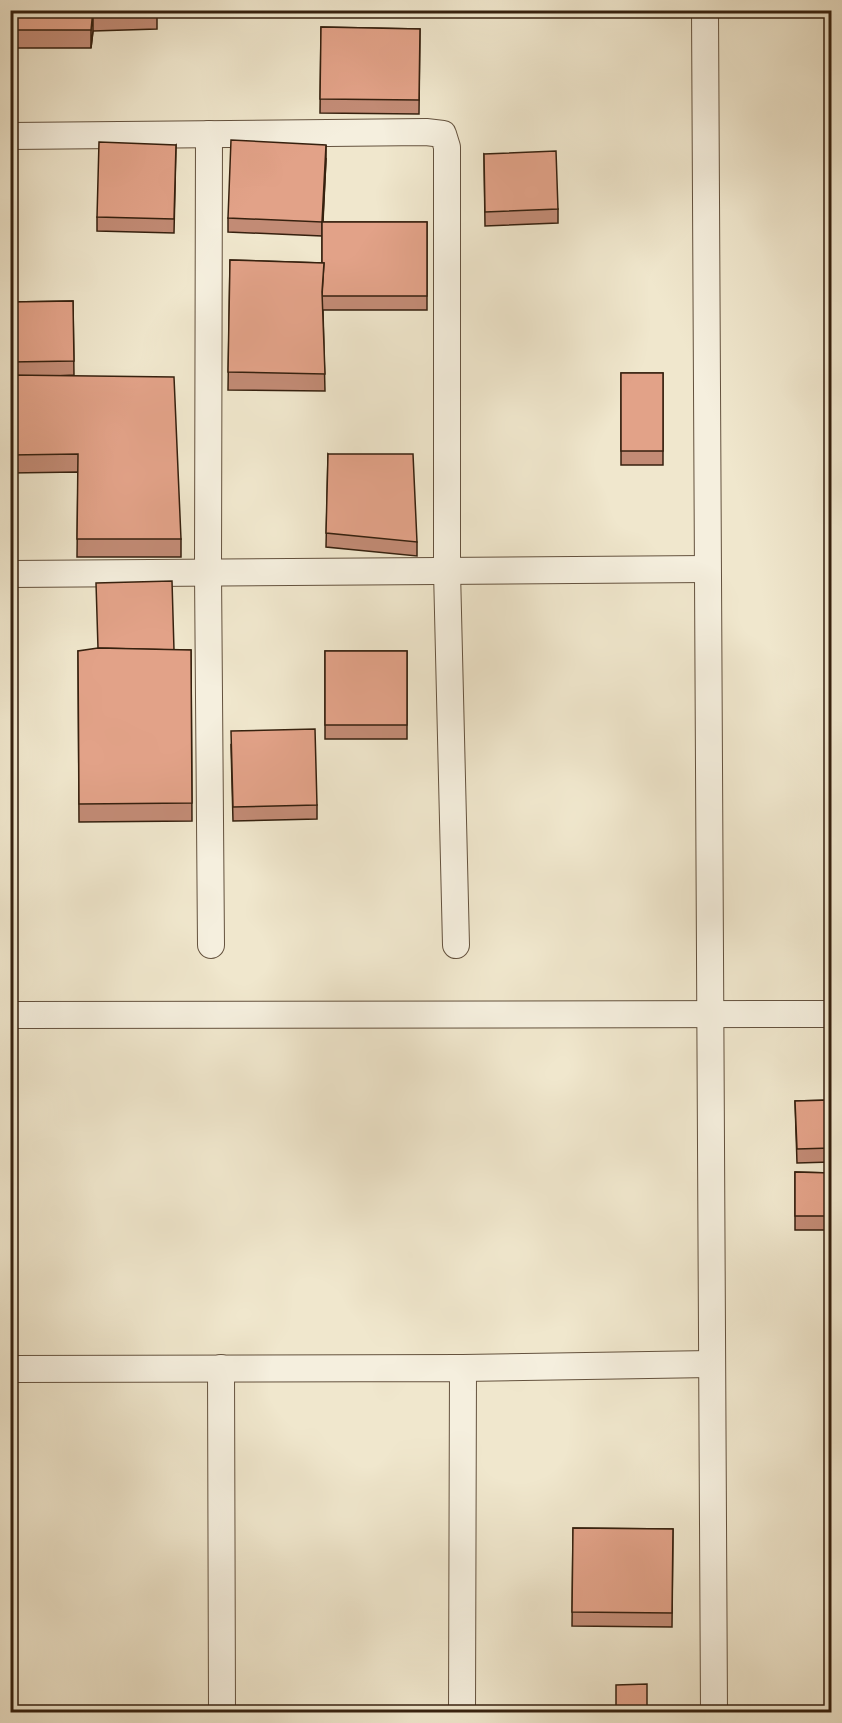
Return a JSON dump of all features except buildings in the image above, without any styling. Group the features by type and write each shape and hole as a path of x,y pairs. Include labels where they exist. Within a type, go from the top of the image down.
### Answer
{"street":[{"path":"705,10 714,1713"},
{"path":"10,136 426,132 444,134 447,147 447,571 456,945"},
{"path":"209,134 208,572 211,945"},
{"path":"10,574 707,569"},
{"path":"10,1015 831,1014"},
{"path":"10,1369 463,1368 711,1364"},
{"path":"221,1368 222,1713"},
{"path":"462,1713 463,1368"}]}
